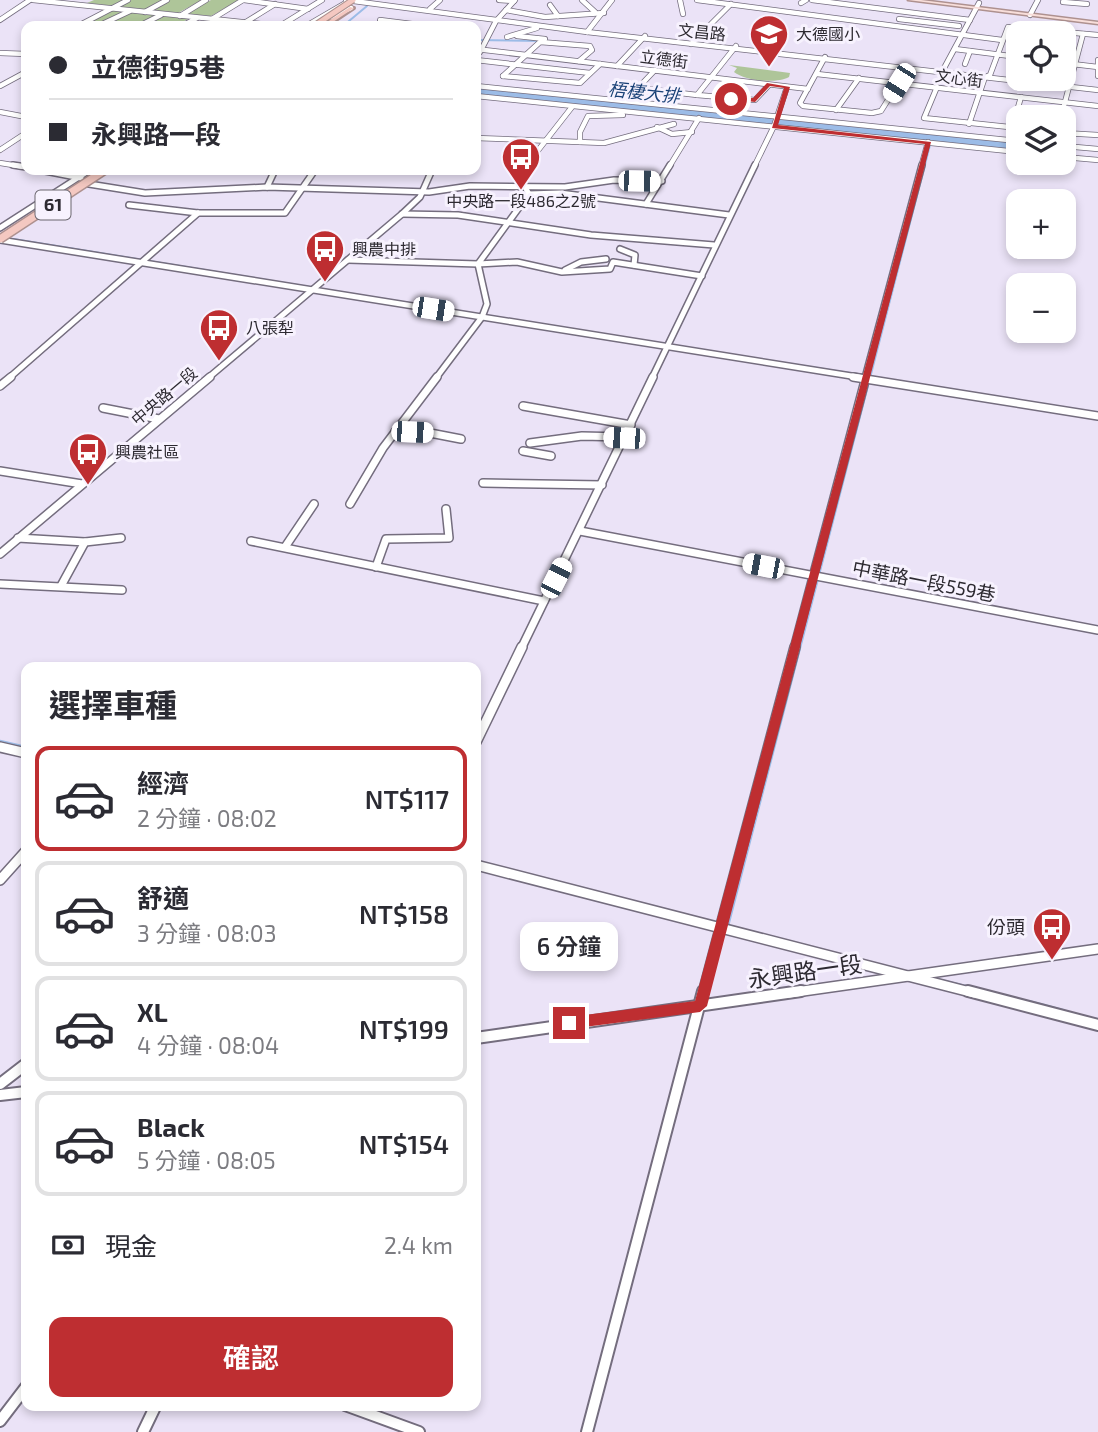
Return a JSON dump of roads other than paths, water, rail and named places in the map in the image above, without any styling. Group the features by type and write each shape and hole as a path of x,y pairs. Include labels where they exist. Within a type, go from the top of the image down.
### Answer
{"highway":[{"path":"326,21 362,0"},
{"path":"323,21 348,1"},
{"path":"323,21 348,1"},
{"path":"327,21 352,8"},
{"name":"61","path":"0,237 89,175"},
{"name":"61","path":"0,237 100,175"}],"main road":[{"path":"910,0 978,5"},
{"path":"926,0 978,5"},
{"path":"942,0 1098,20"},
{"path":"958,0 978,5"}],"street":[{"path":"0,18 24,0"},
{"path":"0,18 31,0 236,21"},
{"path":"80,5 90,0"},
{"path":"87,21 128,0"},
{"path":"145,12 167,0"},
{"path":"180,16 206,0"},
{"path":"212,19 243,0 308,9"},
{"path":"288,21 322,0"},
{"path":"325,21 362,0"},
{"name":"文昌路","path":"348,1 362,0 497,20"},
{"name":"文昌路","path":"362,0 542,26 945,71"},
{"path":"430,9 440,0"},
{"path":"499,0 515,1"},
{"path":"588,31 612,0"},
{"path":"680,0 683,14"},
{"path":"697,0 732,2 765,9 1002,40"},
{"path":"765,9 774,0"},
{"path":"801,4 806,0"},
{"path":"813,0 971,20"},
{"path":"1029,12 1032,0"},
{"path":"1029,12 1038,0"},
{"path":"331,17 348,1"},
{"path":"399,5 407,1"},
{"path":"481,46 497,20 515,1"},
{"path":"582,1 595,12"},
{"path":"826,15 834,1"},
{"path":"692,43 732,2"},
{"path":"1063,2 1088,2 1098,5"},
{"path":"1088,2 1092,8"},
{"path":"248,21 275,4"},
{"path":"550,5 558,16"},
{"path":"945,71 978,5"},
{"path":"506,10 545,17 604,13"},
{"path":"924,29 936,10"},
{"path":"108,21 130,11"},
{"path":"149,21 162,14"},
{"path":"826,15 863,16"},
{"path":"507,37 542,26 545,17"},
{"path":"191,21 197,18"},
{"path":"899,19 958,26"},
{"path":"380,20 388,21"},
{"path":"969,124 1006,33"},
{"path":"1076,33 1098,35"},
{"path":"1083,34 1076,64 1098,67"},
{"path":"515,36 590,46 592,50 579,61"},
{"path":"617,66 644,37"},
{"path":"545,39 503,76 539,82 580,83 600,64"},
{"path":"697,95 735,47"},
{"path":"955,48 1006,55"},
{"name":"立德街","path":"481,49 808,89"},
{"path":"965,64 970,51"},
{"path":"0,53 21,54"},
{"path":"825,58 800,103 803,106 872,113 881,111 908,68"},
{"name":"文昌路","path":"825,58 1006,78"},
{"path":"539,82 563,59"},
{"path":"481,60 590,72"},
{"path":"1098,60 1098,76"},
{"path":"654,70 639,86 643,89 755,100 769,85"},
{"name":"文心街","path":"817,74 1098,106"},
{"path":"0,86 21,76"},
{"name":"文昌路","path":"987,76 1006,77"},
{"path":"836,110 859,78"},
{"name":"文昌路","path":"1076,86 1098,88"},
{"path":"481,87 1006,140"},
{"path":"481,731 631,425 714,245 774,126 787,87"},
{"path":"937,88 924,118 1011,127 1021,97"},
{"path":"632,102 643,89"},
{"path":"1063,105 1068,91"},
{"path":"481,97 1006,151"},
{"path":"528,191 518,175 572,107"},
{"path":"0,112 21,115"},
{"path":"580,142 580,132 588,117 641,113"},
{"path":"646,204 699,118"},
{"path":"481,138 618,141 674,124"},
{"path":"657,127 672,134 692,132"},
{"path":"1076,135 1096,136"},
{"path":"0,150 21,136"},
{"path":"587,1432 928,142"},
{"path":"1076,147 1098,149"},
{"path":"1076,158 1098,160"},
{"path":"0,163 21,166"},
{"path":"68,175 155,193 235,191 267,187 303,190 422,190 470,186 560,193 729,215"},
{"path":"0,237 82,175"},
{"path":"0,237 101,175"},
{"path":"267,187 273,175"},
{"path":"129,205 198,213 285,213 312,175"},
{"name":"中央路一段","path":"0,554 401,214 420,197 430,175"},
{"path":"528,191 614,180 662,181"},
{"path":"350,505 395,432 482,317 487,304 478,264 508,224 528,191"},
{"path":"0,386 198,213"},
{"path":"401,214 458,215 591,235 714,245"},
{"path":"0,237 1098,416"},
{"path":"620,249 635,255 634,265"},
{"path":"562,272 581,262 606,259"},
{"path":"348,260 478,264 529,262 562,272 610,269 613,262 702,276"},
{"path":"523,406 631,425"},
{"path":"103,408 159,419"},
{"path":"395,432 430,433 461,439"},
{"path":"530,443 582,436 624,438"},
{"path":"523,451 551,456"},
{"path":"0,471 82,484"},
{"path":"484,483 602,485"},
{"path":"285,547 314,504"},
{"path":"376,567 386,539 449,538 446,509"},
{"name":"中華路一段559巷","path":"580,531 1098,630"},
{"path":"18,538 85,542 121,538"},
{"path":"251,541 544,601"},
{"path":"61,586 85,542"},
{"path":"0,584 122,590"},
{"path":"0,747 21,752"},
{"path":"0,880 21,857"},
{"path":"481,866 1098,1025"},
{"name":"永興路一段","path":"481,1037 1098,949"},
{"path":"0,1084 21,1068"},
{"path":"0,1095 21,1092"},
{"path":"0,1420 21,1393"},
{"path":"143,1432 153,1411"},
{"path":"361,1411 419,1432"}],"water":[{"path":"481,89 1006,142 1006,149 481,95"}],"waterway":[{"path":"349,21 367,6"},
{"path":"481,40 541,41"},
{"path":"870,378 930,145"},
{"path":"13,239 452,310"},
{"path":"752,358 856,374"},
{"path":"728,926 870,377"},
{"path":"0,741 21,746"},
{"path":"928,977 969,987"},
{"path":"1030,1002 1064,1011"}],"place":[{"name":"大德國小","path":"769,68"},
{"name":"中央路一段486之2號","path":"521,191"},
{"name":"興農中排","path":"325,283"},
{"name":"八張犁","path":"219,362"},
{"name":"興農社區","path":"88,486"},
{"name":"份頭","path":"1052,961"}],"water label":[{"name":"梧棲大排","path":"644,93"}]}
